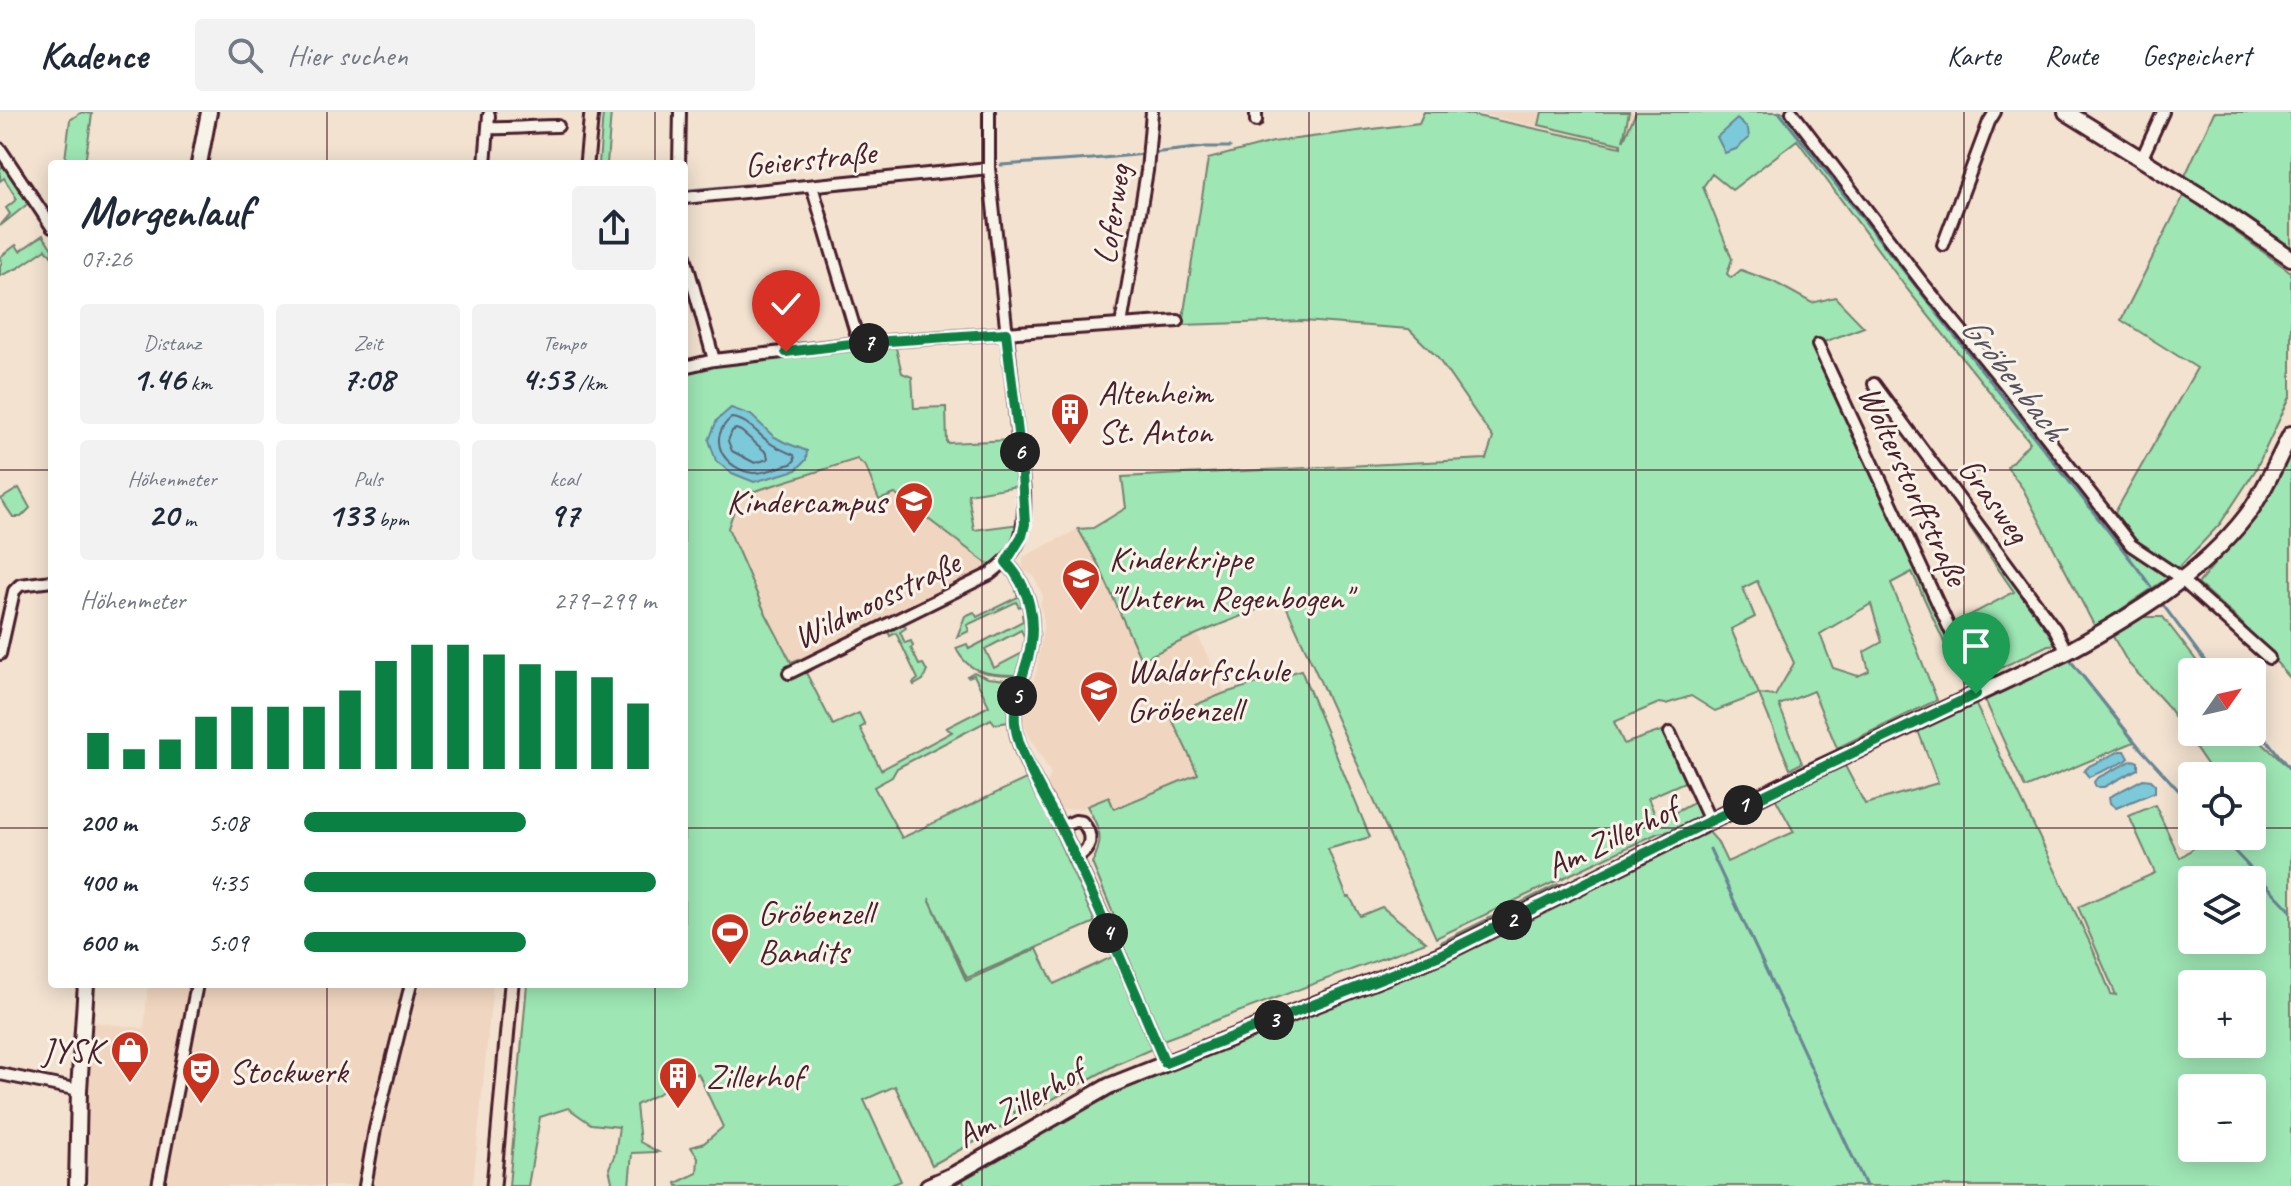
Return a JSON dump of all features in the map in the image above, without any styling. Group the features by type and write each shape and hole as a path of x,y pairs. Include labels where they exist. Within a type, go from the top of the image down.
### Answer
{"street":[{"path":"200,160 209,112"},
{"path":"679,160 680,112"},
{"name":"Wildmoosstraße","path":"789,673 990,574 1006,562 1022,536 1025,524 1021,458 989,168 989,112"},
{"name":"Loferweg","path":"1121,325 1147,171 1152,112"},
{"path":"1792,112 2123,537 2176,575 2269,658"},
{"path":"1943,245 1995,112"},
{"path":"2066,112 2204,198 2291,258"},
{"path":"2141,160 2163,112"},
{"path":"485,160 489,115"},
{"path":"488,128 558,126"},
{"path":"0,149 48,221"},
{"name":"Geierstraße","path":"688,198 989,168"},
{"path":"812,186 859,343"},
{"path":"688,267 714,360"},
{"path":"688,366 714,360 859,343 1178,321"},
{"name":"Wolterstorffstraße","path":"1818,345 1979,692"},
{"name":"Grasweg","path":"1874,384 2055,629 2067,652"},
{"name":"Am Zillerhof","path":"928,1186 953,1175 1109,1086 1440,955 1710,821 2067,652 2158,596 2218,548 2249,514 2291,434"},
{"path":"1006,562 1022,584 1032,622 1032,637 1016,703 1015,724 1021,749 1061,827 1165,1063"},
{"path":"0,654 5,600 20,585 48,582"},
{"path":"1670,733 1710,821"},
{"path":"1061,827 1075,821 1082,822 1088,828 1091,838 1089,845 1075,858"},
{"path":"77,1186 86,988"},
{"path":"158,1186 196,988"},
{"path":"365,1186 375,1129 410,988"},
{"path":"0,1074 79,1090"}],"shaded area":[{"path":"1475,112 1636,112 1621,147"},
{"path":"857,459 866,467 878,500 895,494 989,565 791,663 728,528 739,496"},
{"name":"Waldorfschule Gröbenzell","path":"1078,529 1098,564 1141,659 1197,634 1225,693 1170,715 1199,774 1114,809 1108,797 1083,808 1059,810 1047,784 1051,774 1027,732 1020,712 1037,669 1044,621 1040,603 1043,596 1034,576 1023,570 1023,557"},
{"path":"148,988 493,988 473,1186 89,1186 93,1022 144,1028"}],"green space":[{"path":"82,112 92,114 86,160 65,159 70,120"},
{"path":"603,112 611,112 607,160 599,160"},
{"path":"1424,112 1458,112 1621,147 1621,144 1539,125 1542,112 1629,112 1623,141 1636,112 1787,112 1858,202 1914,282 2109,523 2197,368 2121,320 2184,195 2291,272 2291,395 2255,471 2220,524 2172,575 2095,627 2023,489 2007,467 2030,442 1907,289 1797,140 1732,190 1712,174 1703,187 1732,259 1727,274 1731,278 1741,270 1774,282 1812,303 1835,297 1864,327 1813,346 1948,627 2014,592 1950,498 1954,497 2062,644 2048,645 1964,686 1912,572 1891,583 1937,700 1837,748 1813,691 1779,705 1802,763 1790,769 1759,694 1715,711 1691,696 1666,704 1659,703 1614,722 1624,744 1664,730 1689,780 1648,798 1658,822 1699,800 1705,814 1670,831 1658,833 1436,938 1283,599 1141,660 1098,564 1078,529 1093,528 1126,508 1122,477 1486,459 1493,438 1437,357 1409,329 1303,321 1182,325 1208,159 1273,142 1419,123","holes":["1757,581 1794,663 1775,696 1759,694 1731,629 1755,617 1743,588","1871,604 1882,642 1864,652 1869,671 1858,676 1833,668 1820,634"]},
{"path":"2214,112 2291,112 2291,251 2185,176"},
{"path":"0,156 30,202 0,226 10,214 6,208 17,199 4,178 0,181"},
{"path":"43,235 48,243 48,252 46,249 0,276 0,257 16,245 20,251"},
{"path":"895,344 902,373 912,377 914,408 946,407 947,443 1013,440 1018,486 968,494 974,530 1020,524 1006,552 989,565 895,494 879,500 866,467 857,459 739,496 728,528 791,662 799,659 833,725 859,713 865,725 860,728 881,770 952,732 946,728 989,706 974,675 967,676 974,672 988,678 1016,681 1009,722 995,724 991,719 897,768 892,777 874,787 902,838 1030,777 1095,922 967,978 929,898 966,981 1037,949 1054,984 1114,956 1154,1048 1117,1064 1031,1111 1028,1105 1014,1112 1017,1119 932,1165 895,1086 864,1100 901,1181 889,1186 677,1186 676,1183 697,1173 698,1158 691,1147 704,1143 723,1127 698,1073 636,1105 640,1142 658,1152 632,1153 629,1186 613,1186 609,1168 615,1154 619,1127 591,1124 568,1108 540,1117 528,1186 509,1186 527,988 688,988 688,368"},
{"path":"2291,441 2291,679 2239,620 2198,584 2255,514"},
{"path":"19,488 30,508 21,517 13,517 1,499"},
{"path":"1019,589 1027,603 1019,607 1016,602 967,625 969,631 957,637 965,616 974,612 977,617 1018,597 1016,591"},
{"path":"1027,613 1030,632 1024,636 1021,630 985,649 994,668 1028,650 1018,675 981,671 961,657 956,648 967,644 969,649 1023,621 1022,615"},
{"path":"2135,617 2163,617 2194,658 2178,658 2178,722 2165,703 2128,663 2111,633"},
{"path":"904,624 906,628 900,632 905,643 911,641 919,665 923,664 927,671 923,680 914,685 918,679 896,633 890,636 888,631"},
{"path":"2067,657 2134,742 2025,788 1985,700"},
{"path":"1301,670 1370,837 1328,849 1347,897 1350,897 1360,916 1382,907 1426,942 1163,1040 1112,929 1118,925 1092,863 1100,840 1087,806 1109,797 1114,809 1198,774 1170,715 1225,693"},
{"path":"1974,701 2091,945 2111,994 2116,995 2078,907 2155,873 2129,816 2155,805 2180,858 2191,850 2266,850 2266,762 2205,762 2194,746 2265,746 2291,770 2291,1186 965,1186 961,1177 1114,1091 1693,836 1708,831 1717,841 1727,862 1794,832 1774,796 1843,762 1865,804 1938,783 1917,728"},
{"path":"1558,884 1565,889 1445,946 1441,942"}],"water":[{"path":"1737,119 1748,129 1749,138 1736,149 1725,153 1717,137"},
{"path":"731,408 751,415 773,436 807,451 806,460 796,470 754,482 732,473 716,461 709,440 717,420"},
{"path":"2125,751 2129,758 2126,761 2089,777 2084,771 2089,766"},
{"path":"2133,760 2138,762 2138,769 2104,787 2096,787 2094,782 2097,778"},
{"path":"2143,779 2155,784 2155,792 2116,808 2110,803 2109,797"}],"waterway":[{"name":"Gröbenbach","path":"1779,112 2156,594"},
{"path":"1152,153 1230,147"},
{"path":"1001,165 1145,154"},
{"path":"805,180 853,176"},
{"path":"775,183 796,181"},
{"path":"690,190 746,185"},
{"path":"1936,477 2056,642"},
{"name":"Gröbenbach","path":"2160,601 2203,658"},
{"path":"2070,660 2140,748 2178,790"},
{"name":"Gröbenbach","path":"2266,739 2291,771"},
{"path":"1710,849 1866,1186"},
{"path":"2233,850 2291,911"}],"railway":[{"path":"579,160 584,112"},
{"path":"594,160 599,112"},
{"path":"486,1186 504,988"},
{"path":"501,1186 519,988"}],"place":[{"name":"Altenheim St. Anton","path":"1070,446"},
{"name":"Kindercampus","path":"914,535"},
{"name":"Kinderkrippe \"Unterm Regenbogen\"","path":"1081,612"},
{"name":"Waldorfschule Gröbenzell","path":"1099,724"},
{"name":"Gröbenzell Bandits","path":"730,966"},
{"name":"JYSK","path":"130,1084"},
{"name":"Stockwerk","path":"201,1105"},
{"name":"Zillerhof","path":"678,1110"}],"route":[{"path":"786,352 859,343 1006,333 1021,458 1025,524 1022,536 1006,562 1022,584 1032,622 1028,658 1016,703 1015,724 1021,749 1066,837 1165,1063 1440,955 1800,777 1976,694"}]}
